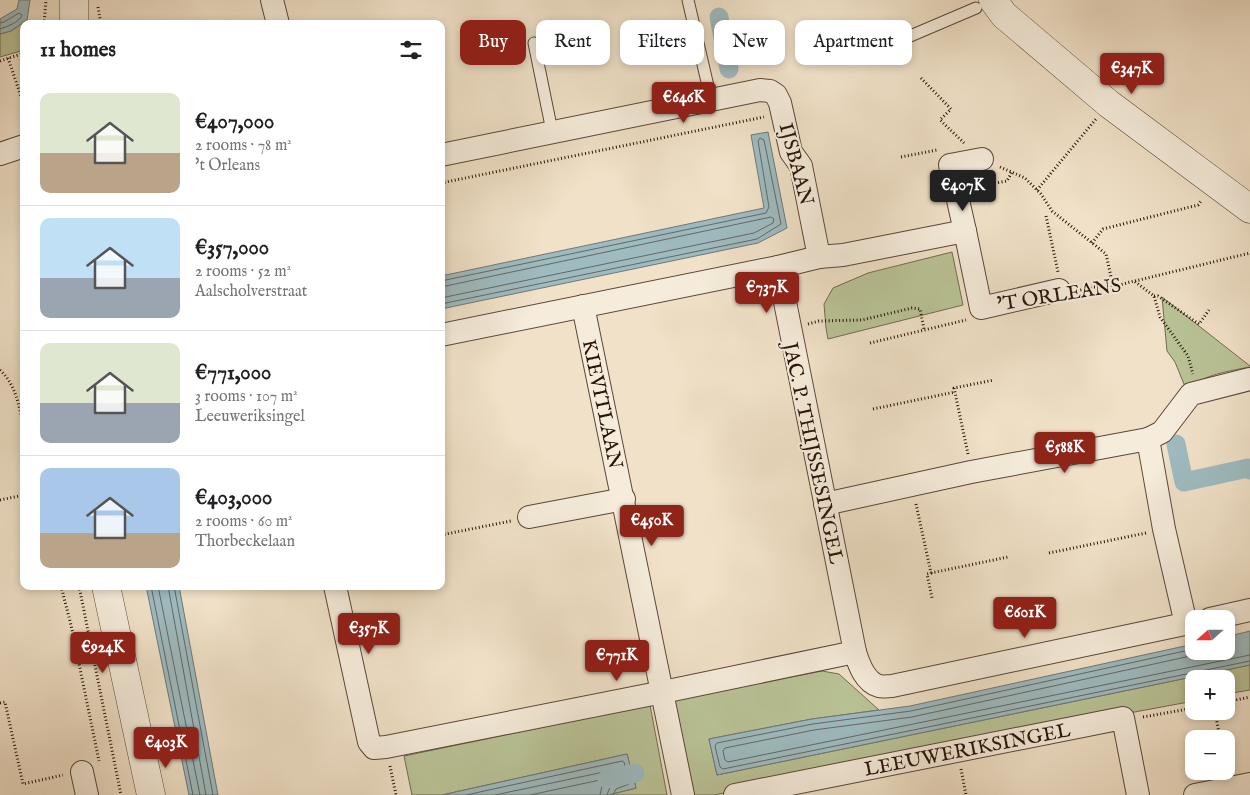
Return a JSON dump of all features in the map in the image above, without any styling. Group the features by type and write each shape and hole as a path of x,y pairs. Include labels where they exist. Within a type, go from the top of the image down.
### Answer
{"street":[{"path":"74,0 74,20"},
{"path":"272,0 277,20"},
{"path":"984,4 1004,16 1109,104 1250,209"},
{"name":"IJSBAAN","path":"445,154 711,99 760,90 770,91 776,95 783,113 791,152 801,166 819,258"},
{"path":"0,154 20,147"},
{"name":"'T ORLEANS","path":"989,162 950,165 981,308 1061,292"},
{"path":"445,334 819,258 965,231"},
{"name":"JAC. P. THIJSSESINGEL","path":"778,267 855,652 867,678 879,686 892,686 1185,624"},
{"name":"KIEVITLAAN","path":"583,306 684,795"},
{"path":"825,504 971,472 1148,439 1162,432 1191,394 1250,379"},
{"path":"1148,439 1164,529 1186,610"},
{"path":"529,517 624,498"},
{"path":"107,590 150,795"},
{"path":"336,590 369,742 374,748 663,692 855,652"},
{"path":"1235,613 1250,610"},
{"path":"1122,718 1138,795"},
{"name":"LEEUWERIKSINGEL","path":"735,795 1122,718"},
{"path":"141,754 144,795"},
{"path":"82,772 88,795"},
{"path":"1195,795 1250,784"}],"lane":[{"path":"688,0 711,99"},
{"path":"912,35 984,4"},
{"path":"534,43 552,131"}],"path":[{"path":"44,20 46,0"},
{"path":"97,0 100,20"},
{"path":"0,61 20,55"},
{"path":"8,58 20,93"},
{"path":"921,78 952,109 940,120 965,144 956,146"},
{"path":"445,182 783,113"},
{"path":"1037,190 1097,118"},
{"path":"900,157 938,149"},
{"path":"989,162 1025,178 1037,190 1052,211 1106,254 1114,286"},
{"path":"956,191 1007,181 1012,172"},
{"path":"1092,243 1103,229 1198,205 1202,199"},
{"path":"1046,216 1061,292"},
{"path":"1134,281 1250,253"},
{"name":"'T ORLEANS","path":"1061,292 1114,286 1134,281 1199,324 1209,310"},
{"path":"1154,296 1160,317 1188,356 1193,372"},
{"path":"822,321 862,320 912,308 920,309 924,330"},
{"path":"870,343 979,317 981,308"},
{"path":"0,370 9,378 18,398 20,408"},
{"path":"971,472 954,388 994,380"},
{"path":"872,409 955,392"},
{"path":"912,485 931,573"},
{"path":"0,500 20,495"},
{"path":"445,534 529,517"},
{"path":"1049,553 1164,529"},
{"path":"932,598 927,574 1008,557"},
{"path":"0,703 5,702 23,784 100,767 62,590"},
{"path":"81,590 121,795"},
{"path":"1235,700 1250,697"},
{"path":"1122,718 1132,719 1185,710"},
{"path":"386,747 396,795"},
{"path":"957,750 966,795"}],"green space":[{"path":"20,25 20,51 0,57 0,34 11,31"},
{"path":"952,252 963,305 828,339 824,304 833,288 868,273"},
{"path":"1162,297 1250,367 1208,377 1186,389 1175,362 1167,351"},
{"path":"1250,665 1250,690 1235,692 1235,670 1226,670"},
{"path":"822,671 839,674 879,710 812,719 709,739 717,775 1185,678 1185,703 1032,731 714,795 689,795 668,700"},
{"path":"650,705 667,795 608,795 636,788 627,754 442,795 412,795 404,756"}],"water":[{"path":"19,0 30,0 27,20 20,20 20,25 11,31 0,34 0,19 17,9"},
{"path":"768,132 787,228 758,243 445,308 445,275 764,208 751,135"},
{"path":"147,590 180,590 218,795 189,795"},
{"path":"1250,631 1250,665 1226,670 1185,670 1185,678 717,775 709,739 812,719 910,706 1185,646 1185,660 1235,660 1235,635"},
{"path":"627,754 636,788 608,795 442,795"}],"waterway":[{"path":"719,17 729,69"},
{"path":"1176,444 1184,482 1248,468 1250,470"},
{"path":"607,779 635,773"}]}
